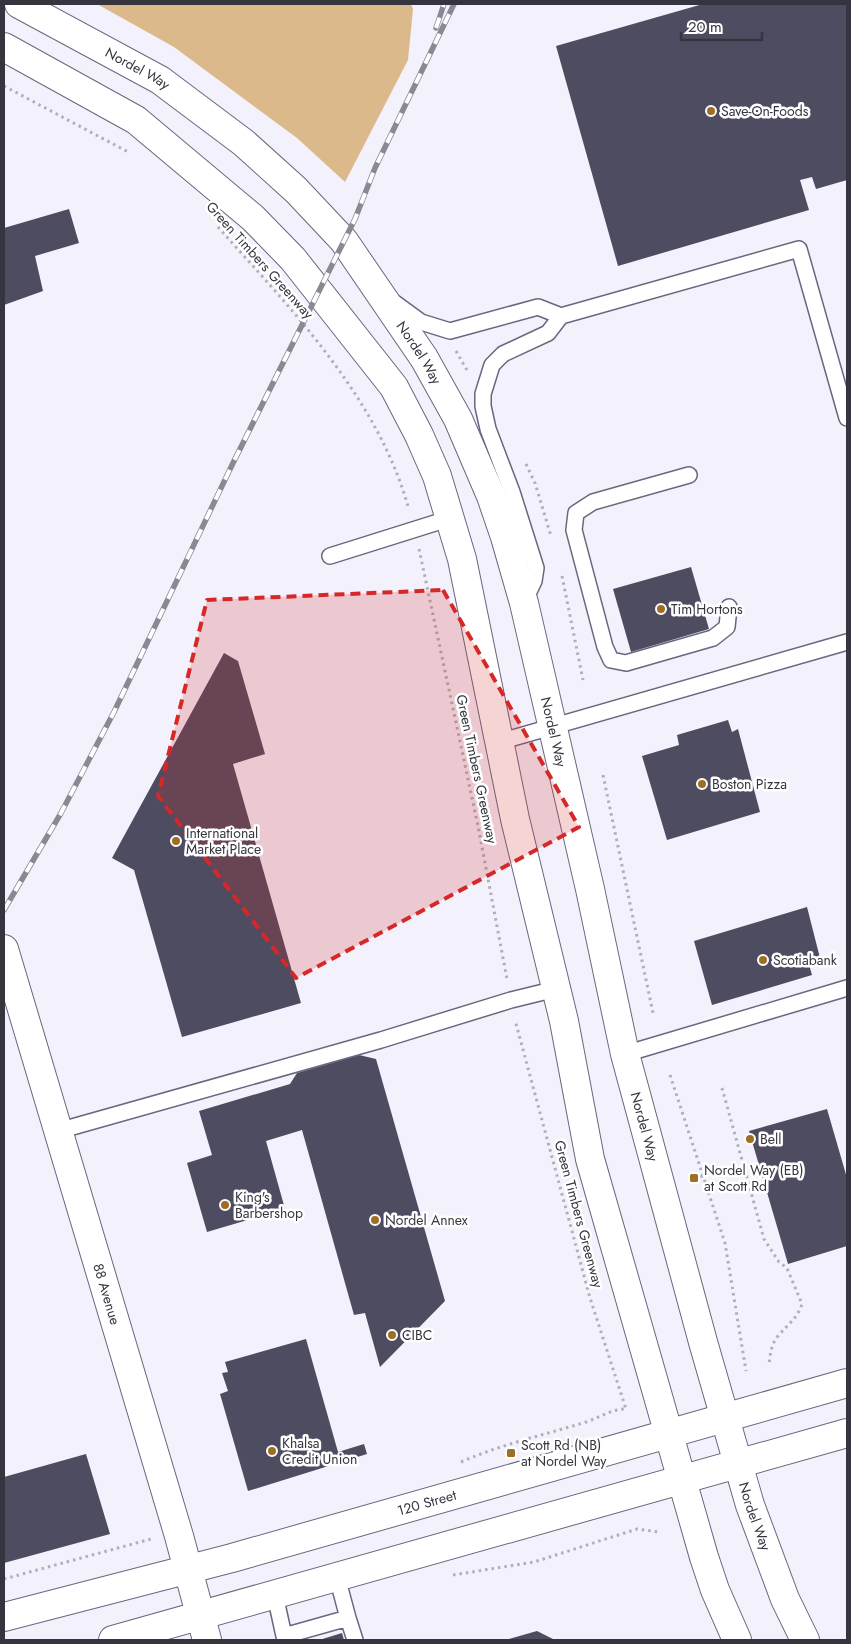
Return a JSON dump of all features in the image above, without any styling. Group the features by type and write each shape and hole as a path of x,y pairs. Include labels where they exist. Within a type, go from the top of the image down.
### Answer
{"main road":[{"name":"Nordel Way","path":"20,4 160,80 244,143 296,190 344,241 424,358 458,420 494,504 524,603 586,870 625,1054 738,1464 769,1558 805,1640"},
{"path":"4,47 136,120 253,218 293,259 402,401 437,476 451,518 465,575 535,907 556,989 590,1158 667,1434 715,1590 737,1640"},
{"name":"88 Avenue","path":"4,949 204,1628"},
{"name":"120 Street","path":"4,1617 188,1569 847,1382"},
{"path":"113,1640 204,1628 275,1595 847,1433"}],"lane":[{"path":"524,603 534,581 536,568 512,492 488,430 483,406 483,394 492,366 502,354 548,333 561,316 799,249 847,418"},
{"path":"379,292 421,322 450,331 483,324 538,307 561,316"},
{"path":"689,476 593,502 576,513 574,530 605,647 611,660 626,663 713,638 727,627 728,607"},
{"path":"330,556 451,518"},
{"path":"499,742 847,642"},
{"path":"625,1054 847,988"},
{"path":"58,1131 372,1042 511,1000 556,989"},
{"path":"337,1577 355,1640"},
{"path":"275,1595 285,1638 348,1618"}],"path":[{"path":"4,86 138,158"},
{"name":"Green Timbers Greenway","path":"215,224 304,324 368,415 387,451 406,500"},
{"path":"452,344 469,373"},
{"name":"Green Timbers Greenway","path":"423,564 508,980"},
{"path":"603,776 653,1013"},
{"name":"Green Timbers Greenway","path":"457,1464 493,1448 587,1421 613,1409 626,1409 590,1298 516,1024"},
{"path":"670,1075 725,1243 746,1371"},
{"path":"722,1088 764,1239 779,1262 787,1268 802,1304 798,1316 778,1336 771,1348 769,1366"},
{"path":"694,1178 703,1176"},
{"path":"446,1576 534,1562 637,1529 659,1532"},
{"path":"4,1579 154,1538"}],"highlighted area":[{"path":"443,590 579,827 296,978 158,796 207,600"}],"shaded area":[{"path":"97,4 411,4 413,9 408,60 345,182 297,138 174,47"}],"building":[{"name":"Save-On-Foods","path":"703,4 847,4 847,180 816,189 812,177 800,180 809,210 618,266 556,46"},
{"path":"69,209 79,243 35,256 43,291 4,305 4,228"},
{"name":"Tim Hortons","path":"691,567 709,629 631,652 613,589"},
{"path":"224,653 238,661 265,754 233,764 301,1003 182,1037 134,870 112,858"},
{"name":"Boston Pizza","path":"728,720 732,732 738,729 760,812 667,840 642,756 679,745 677,735"},
{"path":"807,907 820,958 808,961 812,975 712,1005 694,941"},
{"name":"Nordel Annex","path":"359,1055 376,1059 445,1301 380,1367 365,1313 354,1315 302,1130 266,1141 285,1209 207,1232 187,1163 212,1155 199,1111 290,1084 297,1073"},
{"path":"827,1109 847,1178 847,1246 788,1264 749,1131"},
{"path":"306,1339 338,1452 364,1444 367,1454 248,1491 220,1394 228,1391 222,1373 228,1372 225,1362"},
{"path":"86,1454 110,1534 4,1563 4,1477"},
{"path":"537,1631 555,1640 505,1640"},
{"path":"342,1633 344,1640 319,1640"}],"railway":[{"path":"436,28 444,4"},
{"path":"4,910 61,813 114,712 233,463 355,219 375,168 454,4"}],"place":[{"name":"Save-On-Foods","path":"711,111"},
{"name":"Tim Hortons","path":"661,609"},
{"name":"Boston Pizza","path":"702,784"},
{"name":"International Market Place","path":"176,841"},
{"name":"Scotiabank","path":"763,960"},
{"name":"Bell","path":"750,1139"},
{"name":"Nordel Way (EB) at Scott Rd","path":"694,1178"},
{"name":"King's Barbershop","path":"225,1205"},
{"name":"Nordel Annex","path":"375,1220"},
{"name":"CIBC","path":"392,1335"},
{"name":"Khalsa Credit Union","path":"272,1451"},
{"name":"Scott Rd (NB) at Nordel Way","path":"511,1453"}]}
